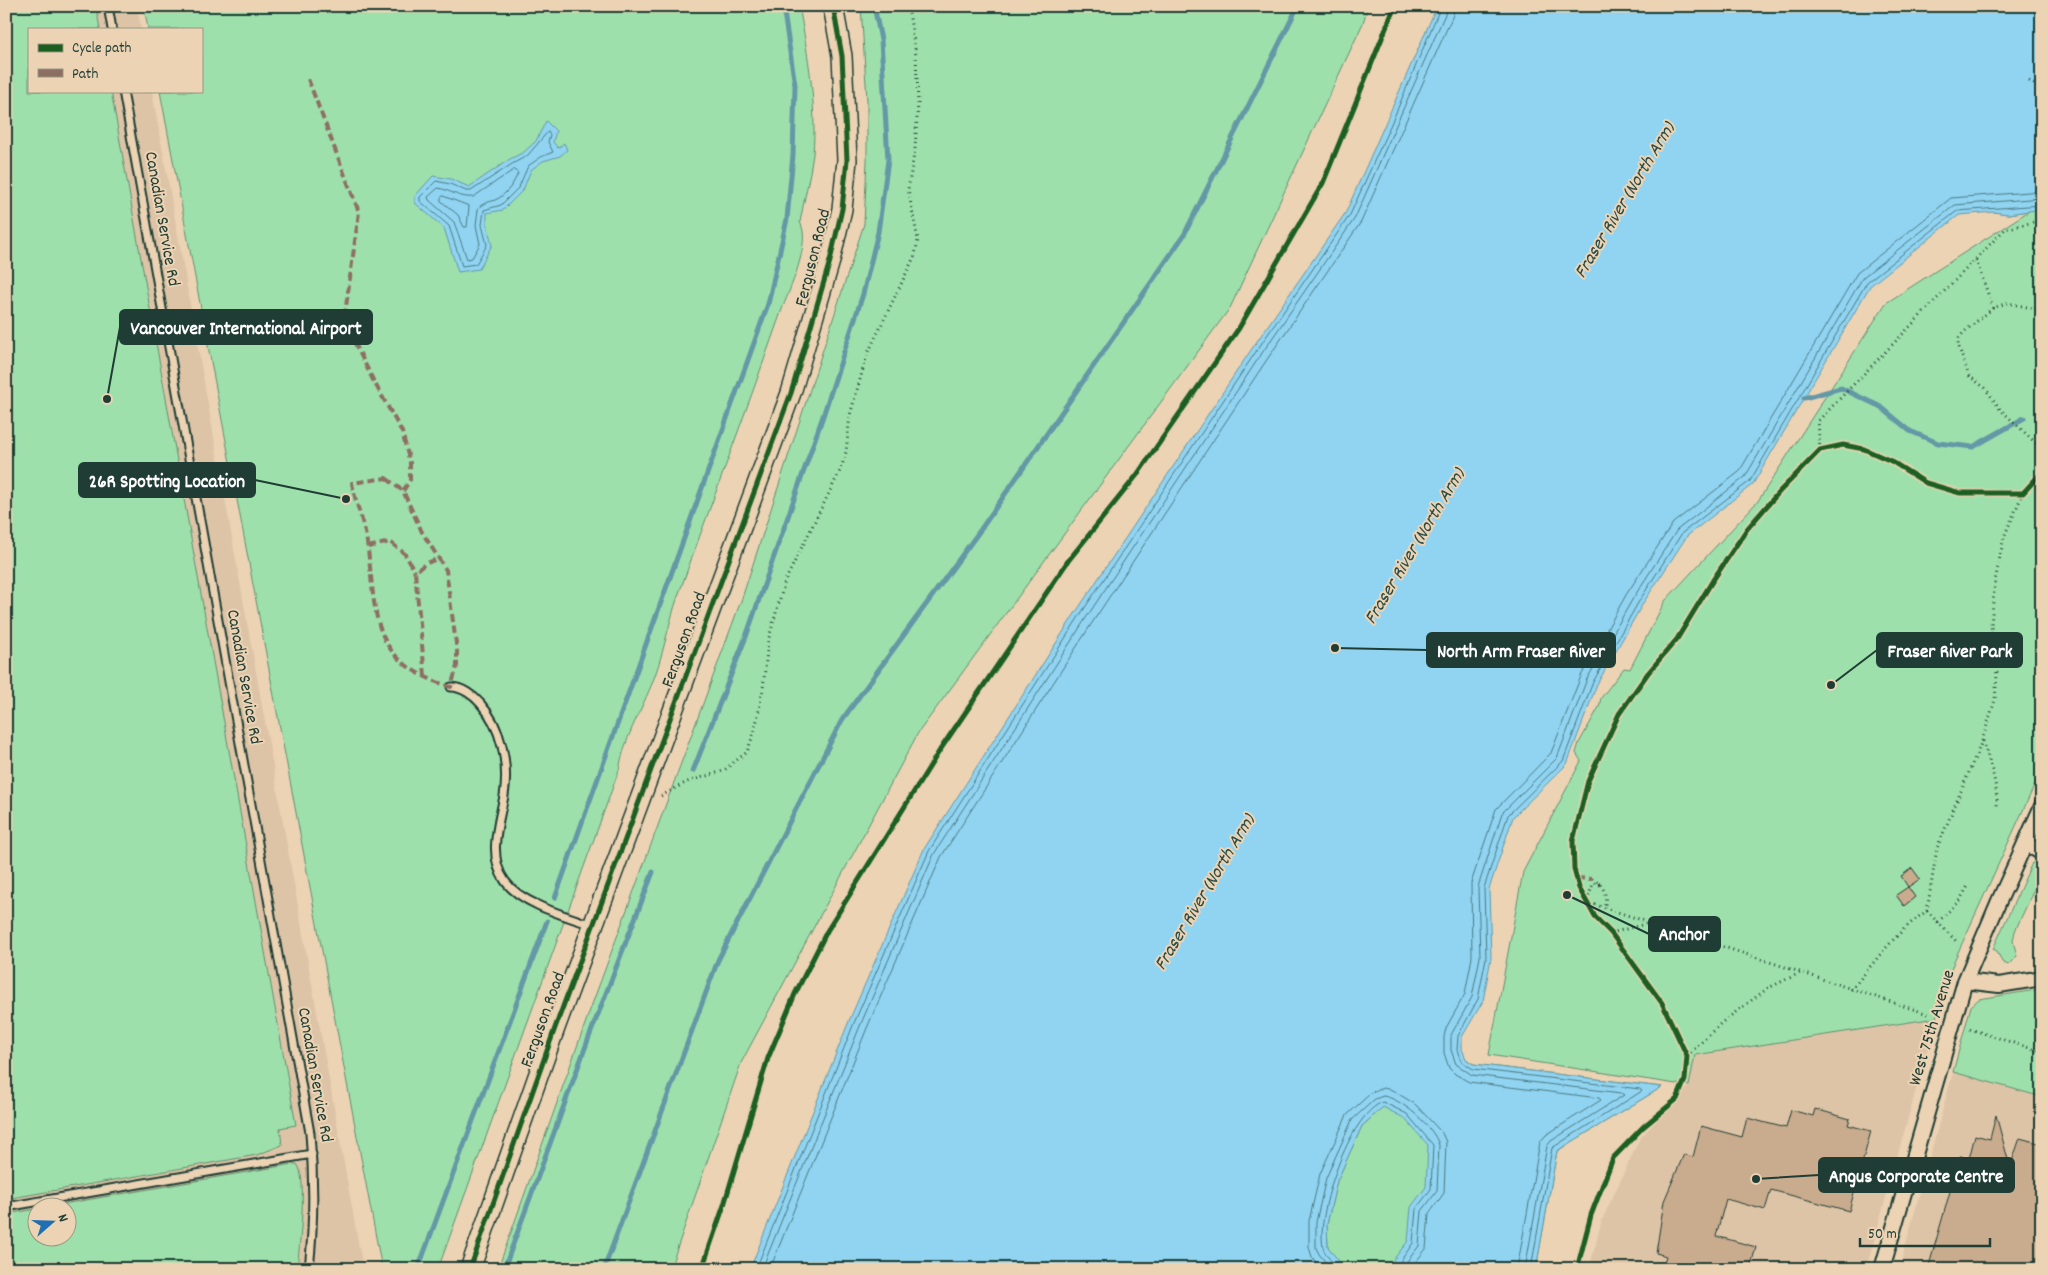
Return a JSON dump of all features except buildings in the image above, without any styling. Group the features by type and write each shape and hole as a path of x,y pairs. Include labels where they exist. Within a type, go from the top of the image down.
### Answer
{"street":[{"name":"Ferguson Road","path":"470,1269 555,1028 791,393 830,261 842,209 847,160 842,56 833,6"},
{"name":"West 75th Avenue","path":"1882,1269 1965,981 2042,806"},
{"path":"2025,843 2042,853"},
{"path":"1965,981 1999,985 2042,978"}],"lane":[{"path":"108,6 112,28"},
{"name":"Canadian Service Rd","path":"123,92 310,1133 314,1200 309,1269"},
{"path":"451,687 455,687 475,697 487,710 496,727 501,743 506,772 495,850 498,869 504,880 512,890 525,898 594,925"},
{"path":"6,1207 312,1154"}],"path":[{"path":"675,790 687,782 723,770 746,752 752,742 764,689 768,641 785,581 842,469 850,415 867,355 915,255 918,232 908,189 915,149 917,80 914,34 908,6"},
{"path":"2029,81 2042,89"},
{"path":"1820,450 1818,421 2005,229 2042,220"},
{"path":"1976,260 1993,308"},
{"path":"2042,310 2007,303 1993,308 1964,332 1959,338 1958,345 1969,376 1985,388 2000,409 2042,449"},
{"path":"1852,990 1898,935 1916,918 1927,911 1937,848 1982,740 1995,700 1996,684 1992,625 1995,581 2004,536 2023,493"},
{"path":"1982,740 1993,773 1997,794 1997,808"},
{"path":"1592,879 1600,884 1606,894 1604,908"},
{"path":"1600,884 1593,883 1587,902 1931,1015"},
{"path":"1938,922 1960,900 1969,884"},
{"path":"1927,911 1957,942"},
{"path":"1611,933 1649,922"},
{"path":"1686,1056 1721,1023 1768,988 1800,973"},
{"path":"1970,1029 2042,1052"}],"shaded area":[{"path":"6,6 137,6 141,28 28,28 28,92 152,92 363,1269 6,1269"},
{"path":"1936,1018 1866,1269 1589,1269 1602,1220 1640,1138 1689,1086 1695,1055"},
{"path":"1953,1072 2042,1097 2042,1269 1899,1269"}],"green space":[{"path":"6,6 96,6 100,28 28,28 28,92 111,92 296,1125 280,1128 282,1145 257,1155 6,1199"},
{"path":"144,6 799,6 811,80 814,136 812,163 800,222 803,231 803,242 798,267 678,596 655,675 628,737 619,770 438,1269 382,1269 160,92 202,92 202,28 148,28"},
{"path":"861,6 1368,6 1363,23 1230,308 918,733 741,1063 670,1269 498,1269 590,1010 742,598 864,224 867,100"},
{"path":"2042,45 2042,769 1954,961 1936,1018 1695,1055 1689,1086 1489,1055 1523,872 1581,761 1576,753 1579,743 1599,707 1601,698 1624,668 1630,669 1665,601 1758,501 1886,303 2029,211 2008,214 1994,212"},
{"path":"2042,861 2042,872 2015,931 2013,941 2017,956 2008,965 2002,962 1997,951 1993,949 2032,863"},
{"path":"2042,989 2042,1097 1953,1072 1971,1006 1979,999"},
{"path":"1466,1059 1473,1064 1662,1087 1557,1151 1536,1269 1334,1269 1328,1247 1327,1224 1337,1181 1362,1126 1383,1107"},
{"path":"297,1164 302,1183 302,1214 297,1269 6,1269 6,1214 28,1210 28,1248 78,1248 78,1201"}],"water":[{"name":"Fraser River (North Arm)","path":"1437,6 2042,6 2042,209 2008,214 1994,212 1959,215 1870,286 1753,484 1687,536 1642,605 1597,684 1567,764 1513,817 1489,889 1491,958 1483,1001 1462,1037 1462,1049 1466,1059 1473,1064 1662,1087 1557,1151 1536,1269 1389,1269 1393,1260 1408,1241 1411,1207 1426,1187 1428,1145 1404,1118 1383,1107 1362,1126 1337,1181 1327,1224 1328,1247 1345,1269 750,1269 849,1021 924,849 1076,612 1251,350 1346,212"},
{"path":"546,121 556,131 553,142 558,148 564,143 567,150 560,156 543,161 531,170 523,190 503,210 487,213 487,224 492,245 479,269 458,272 444,228 415,203 415,196 433,176 451,179 469,187 510,159 524,152 536,141"}],"waterway":[{"path":"555,898 768,304 787,219 793,155 795,85 783,6"},
{"path":"693,771 747,634 823,416 863,294 878,232 888,160 881,40 874,6"},
{"path":"604,1269 718,960 842,720 981,529 1184,235 1298,6"},
{"path":"1804,398 1841,388 1881,407 1910,431 1938,443 1973,447 2024,418"},
{"path":"504,1269 588,1040 653,872"},
{"path":"418,1269 547,921"}],"marked path":[{"path":"308,79 359,212 344,321 373,380 402,432 410,463 410,480 403,491"},
{"path":"386,478 403,491 422,532 446,570 457,651 457,666 451,687 425,677 406,665 392,651 383,636 377,618 367,542 352,483 386,478"},
{"path":"368,547 390,542 405,554 415,572"},
{"path":"425,676 415,572 425,564 439,558"},
{"path":"1576,878 1592,879"}],"cycle path":[{"path":"470,1269 555,1028 791,393 830,261 842,209 847,160 842,56 833,6"},
{"path":"702,1269 724,1205 768,1058 795,994 827,931 940,750 1068,561 1137,475 1239,328 1323,183 1395,6"},
{"path":"1577,1269 1591,1215 1613,1158 1643,1127 1677,1099 1685,1080 1687,1056 1662,1003 1611,933 1595,917 1579,888 1574,869 1573,841 1588,781 1619,714 1648,673 1677,639 1747,529 1779,492 1820,450 1843,445 1864,449 1891,461 1926,483 1960,493 2023,493 2042,472"}],"place":[{"name":"Vancouver International Airport","path":"107,399"},
{"name":"26R Spotting Location","path":"346,499"},
{"name":"North Arm Fraser River","path":"1335,648"},
{"name":"Fraser River Park","path":"1831,685"},
{"name":"Anchor","path":"1567,895"},
{"name":"Angus Corporate Centre","path":"1756,1179"}]}
